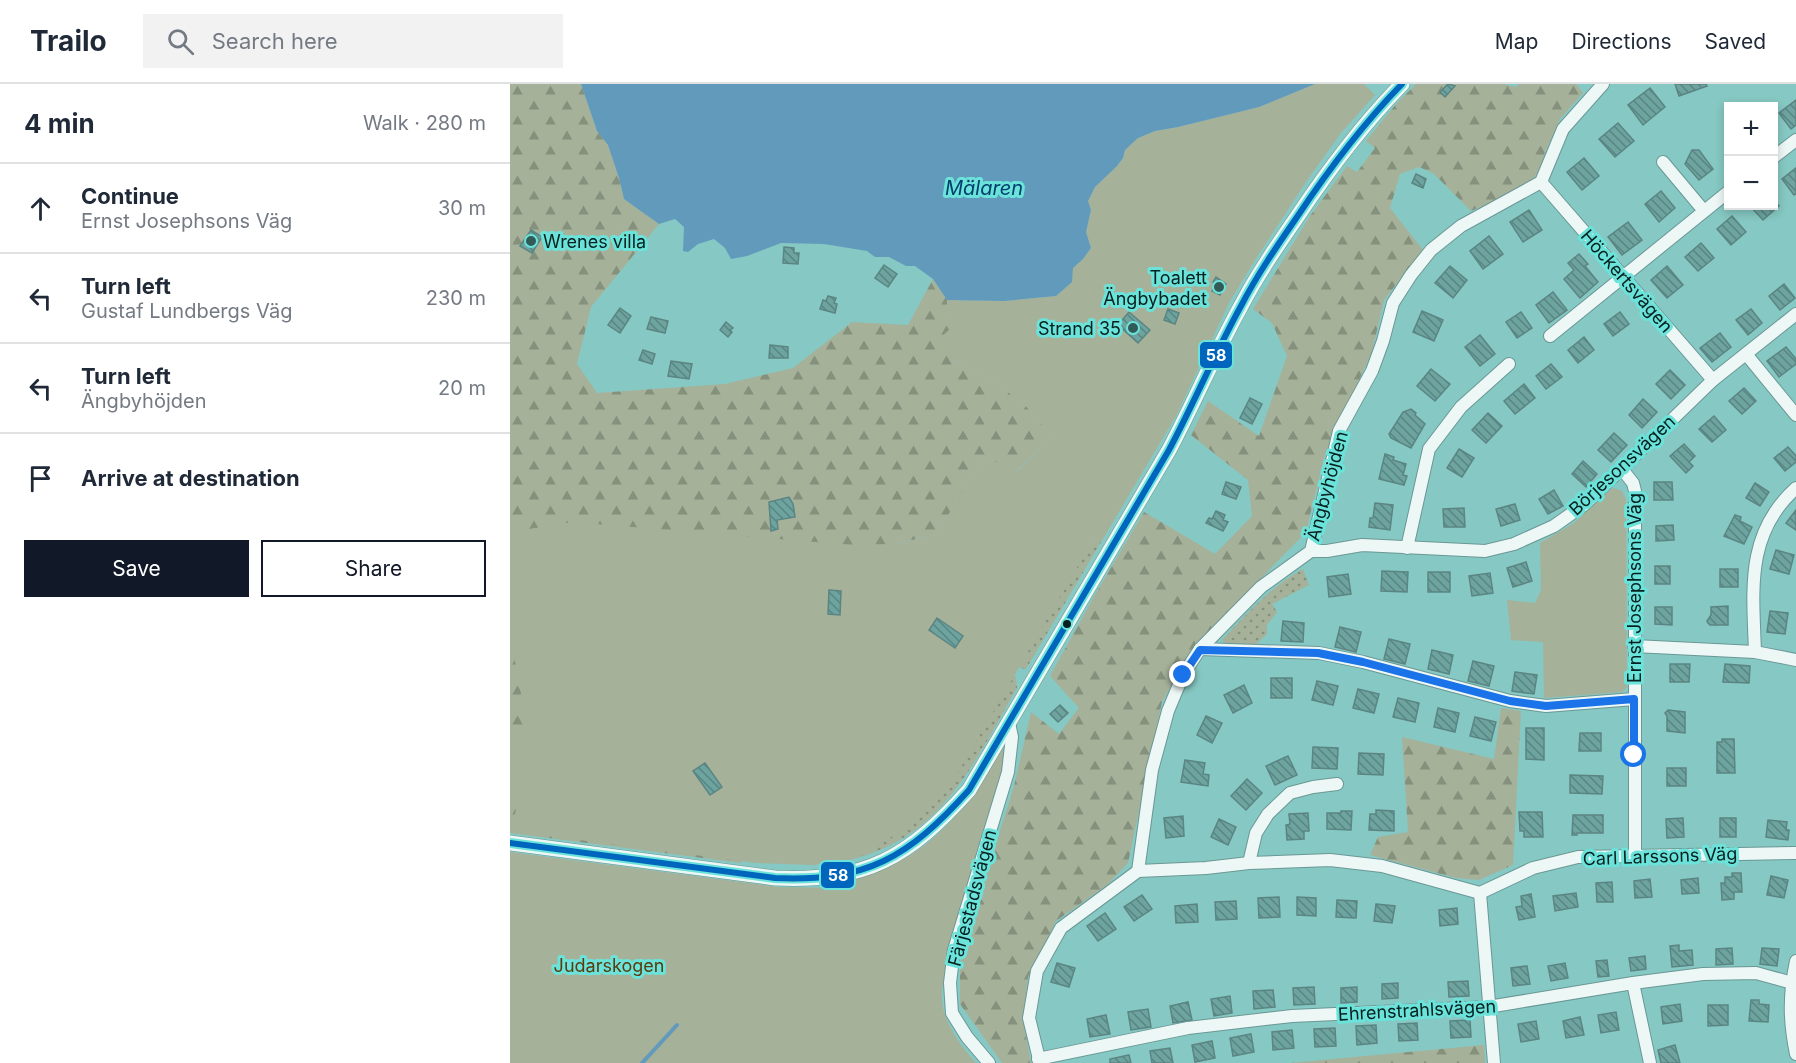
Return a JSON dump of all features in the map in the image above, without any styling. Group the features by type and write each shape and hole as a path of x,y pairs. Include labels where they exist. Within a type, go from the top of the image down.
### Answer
{"street":[{"path":"510,843 775,878 802,879 840,876 885,861 912,845 940,822 969,790 1169,450 1240,306 1270,258 1330,167 1402,84"},
{"path":"1541,182 1563,129 1603,84"},
{"path":"1776,156 1796,140"},
{"path":"1663,162 1704,211"},
{"name":"Höckertsvägen","path":"1541,182 1713,380"},
{"name":"Ängbyhöjden","path":"1138,871 1152,770 1168,711 1183,675 1200,650 1261,588 1311,551 1339,431 1372,371 1393,303 1431,250 1461,226 1541,182"},
{"path":"1550,336 1724,195"},
{"name":"Börjesonsvägen","path":"1311,551 1327,551 1362,545 1485,551 1514,544 1562,520 1585,504 1713,380 1796,314"},
{"path":"1746,354 1796,415"},
{"path":"1407,548 1429,450 1461,407 1509,364"},
{"name":"Ernst Josephsons Väg","path":"1621,468 1634,483 1635,491 1635,856"},
{"path":"1755,652 1753,580 1760,540 1774,512 1796,488"},
{"path":"1634,646 1755,652 1796,660"},
{"path":"1200,650 1318,653 1363,662 1510,701 1546,706 1634,699"},
{"name":"Färjestadsvägen","path":"989,1063 952,1013 950,983 954,950 1008,772 1012,737 1009,723"},
{"path":"1249,863 1256,833 1268,814 1290,794 1313,787 1337,784"},
{"name":"Carl Larssons Väg","path":"1480,893 1533,868 1578,857 1796,853"},
{"path":"1039,1061 1029,1018 1037,970 1061,927 1138,871 1330,860 1382,866 1480,893 1494,1063"},
{"path":"1796,961 1790,1027 1796,1054"},
{"name":"Ehrenstrahlsvägen","path":"1039,1061 1188,1028 1292,1016 1488,1007 1633,982 1703,974 1756,973 1794,983"},
{"path":"1633,982 1650,1063"}],"green space":[{"path":"510,84 581,84 597,131 608,145 624,199 659,224 591,307 577,364 597,393 725,384 793,368 852,322 908,325 933,279 947,300 947,312 952,327 952,361 988,377 1024,404 1053,437 1017,471 984,457 936,535 893,544 741,863 510,833"},
{"path":"1315,84 1364,84 1375,95 1341,133 1255,260 1230,301 1176,416 1101,542 1093,540 960,769 925,814 865,855 814,865 756,863 510,831 516,810 510,800 510,733 529,737 510,634 510,532 572,522 852,545 894,544 936,535 984,457 1018,471 1053,437 1024,404 988,377 952,361 937,341 952,327 947,312 947,300 1004,301 1056,296 1072,282 1073,268 1091,248 1086,232 1091,210 1088,201 1095,187 1117,166 1125,150 1138,138 1155,131 1259,107"},
{"path":"1416,84 1504,84 1516,87 1519,84 1576,84 1583,93 1560,119 1545,152 1540,170 1526,187 1471,211 1433,173 1419,167 1400,174 1390,208 1423,250 1384,300 1372,352 1325,454 1306,532 1195,646 1162,702 1128,863 1107,885 1056,921 1028,977 1023,1020 1031,1063 1002,1063 960,1004 960,960 1014,786 1031,712 1059,734 1079,708 1050,676 1144,512 1215,554 1252,516 1248,480 1191,435 1208,401 1259,436 1287,356 1272,323 1253,309 1310,216 1347,166 1357,172 1375,148 1366,141 1396,104"},
{"path":"1614,488 1622,491 1626,500 1627,687 1623,692 1544,698 1543,642 1511,640 1507,600 1535,603 1541,590 1540,543 1574,523"},
{"path":"1093,540 1101,542 1026,669 1021,668 1012,662"},
{"path":"1303,569 1309,585 1272,604 1277,612 1267,625 1267,634 1255,645 1225,644 1222,640 1260,602 1280,584"},
{"path":"1000,664 1016,677 1017,688 979,754 950,796 933,815 891,845 870,854 834,864 834,859"},
{"path":"1501,708 1521,711 1513,865 1479,880 1456,878 1370,855 1378,837 1408,832 1402,737 1494,759"},
{"name":"Judarskogen","path":"1003,747 1005,759 965,894 942,991 943,1008 948,1023 976,1063 510,1063 510,852 779,887 842,888 846,880 885,868 909,856 942,830 969,799"},
{"path":"1484,1045 1485,1063 1290,1063"}],"water":[{"name":"Mälaren","path":"581,84 1315,84 1259,107 1155,131 1138,138 1125,150 1117,166 1095,187 1088,201 1091,210 1086,232 1091,248 1073,268 1072,282 1056,296 1004,301 947,300 933,279 915,266 906,266 889,257 875,257 867,251 824,244 781,243 747,256 731,259 725,248 714,239 698,244 688,252 683,251 684,227 675,219 659,224 624,199 608,145 597,131"}],"building":[{"path":"1448,84 1455,86 1445,97 1440,92"},
{"path":"1675,84 1706,84 1707,86 1679,96"},
{"path":"1650,88 1665,107 1643,125 1628,105"},
{"path":"1796,100 1796,125 1791,129 1779,113"},
{"path":"1618,123 1634,141 1615,157 1599,139"},
{"path":"1692,150 1699,150 1713,169 1699,180 1685,164"},
{"path":"1584,158 1599,176 1582,190 1567,172"},
{"path":"1796,168 1796,194 1794,195 1782,179"},
{"path":"1416,174 1426,179 1423,188 1412,183"},
{"path":"1661,191 1675,208 1659,222 1645,204"},
{"path":"1529,210 1542,230 1523,242 1510,222"},
{"path":"1754,210 1774,210 1763,220"},
{"path":"1732,216 1746,232 1731,245 1717,229"},
{"path":"1628,222 1642,240 1622,255 1608,237"},
{"name":"Wrenes villa","path":"531,230 542,237 532,253 520,246"},
{"path":"1489,236 1503,254 1483,269 1470,251"},
{"path":"1701,243 1714,258 1698,271 1685,257"},
{"path":"784,247 794,248 794,253 799,253 798,264 783,263"},
{"path":"1579,254 1588,264 1585,266 1598,282 1580,298 1564,279 1574,270 1568,263"},
{"path":"884,265 897,274 888,287 875,278"},
{"path":"1450,266 1467,280 1453,298 1435,283"},
{"path":"1667,266 1683,285 1667,298 1651,280"},
{"name":"Toalett Ängbybadet","path":"1216,277 1226,284 1220,295 1212,291 1216,284 1213,282"},
{"path":"1784,284 1795,298 1780,310 1769,296"},
{"path":"1553,292 1567,310 1549,323 1536,305"},
{"path":"828,296 836,298 835,313 820,309 823,300 826,301"},
{"path":"620,308 631,316 620,333 608,325"},
{"path":"1168,309 1179,313 1175,324 1164,320"},
{"path":"1751,309 1762,323 1748,335 1736,320"},
{"path":"1422,311 1443,320 1434,341 1413,332"},
{"path":"1129,312 1150,330 1138,343 1118,325"},
{"path":"1521,312 1532,328 1517,338 1506,322"},
{"path":"1620,312 1629,324 1613,336 1604,324"},
{"path":"651,317 668,321 665,333 647,329"},
{"path":"726,322 733,328 728,337 720,330"},
{"path":"1720,333 1731,347 1712,362 1700,348"},
{"path":"1480,335 1495,354 1480,366 1465,347"},
{"path":"1584,337 1594,350 1578,363 1568,350"},
{"path":"770,345 788,347 788,358 769,358"},
{"path":"1786,347 1796,359 1796,364 1779,377 1767,361"},
{"path":"643,350 655,354 652,364 639,360"},
{"path":"671,361 692,364 689,379 668,376"},
{"path":"1551,364 1562,377 1546,389 1536,376"},
{"path":"1431,369 1450,384 1435,401 1417,386"},
{"path":"1670,370 1685,385 1671,399 1656,384"},
{"path":"1524,384 1535,398 1515,414 1504,401"},
{"path":"1744,388 1756,401 1742,414 1729,401"},
{"path":"1250,398 1262,404 1252,424 1240,418"},
{"path":"1643,399 1657,412 1642,428 1629,415"},
{"path":"1411,409 1425,424 1411,448 1391,438 1389,434 1403,412"},
{"path":"1488,413 1502,426 1486,443 1472,430"},
{"path":"1714,416 1726,430 1712,442 1699,429"},
{"path":"1614,433 1627,445 1611,462 1598,450"},
{"path":"1684,444 1695,456 1689,462 1693,466 1686,473 1670,456"},
{"path":"1788,447 1796,456 1796,462 1785,471 1774,458"},
{"path":"1459,449 1474,458 1462,477 1447,468"},
{"path":"1385,454 1394,457 1393,460 1406,464 1403,475 1407,476 1404,485 1379,479"},
{"path":"1583,461 1597,474 1586,487 1572,474"},
{"path":"1226,482 1241,487 1236,499 1222,494"},
{"path":"1654,482 1672,482 1673,500 1654,500"},
{"path":"1755,483 1769,492 1760,506 1746,498"},
{"path":"1554,490 1563,506 1548,514 1539,499"},
{"path":"789,497 793,504 795,517 777,520 778,529 771,531 769,502"},
{"path":"1375,503 1393,505 1390,530 1369,527"},
{"path":"1515,504 1520,520 1501,526 1496,509"},
{"path":"1464,508 1465,527 1444,527 1443,509"},
{"path":"1796,510 1796,530 1786,523"},
{"path":"1216,511 1225,515 1223,520 1228,522 1223,531 1206,523 1209,518 1212,519"},
{"path":"1735,515 1741,517 1740,521 1752,527 1744,544 1724,536"},
{"path":"1673,525 1674,540 1656,541 1656,526"},
{"path":"1776,550 1794,555 1789,574 1770,569"},
{"path":"1526,562 1532,581 1513,587 1507,568"},
{"path":"1655,566 1670,566 1670,584 1655,584"},
{"path":"1720,569 1738,569 1738,587 1720,587"},
{"path":"1382,571 1408,572 1407,592 1381,591"},
{"path":"1428,572 1450,572 1450,592 1428,592"},
{"path":"1490,573 1493,593 1472,596 1469,576"},
{"path":"1348,574 1351,594 1329,597 1327,577"},
{"path":"829,590 841,591 840,615 828,614"},
{"path":"1728,606 1728,625 1708,623 1711,607"},
{"path":"1655,607 1672,607 1672,625 1655,624"},
{"path":"1770,611 1788,613 1785,634 1767,632"},
{"path":"937,618 963,636 955,648 929,630"},
{"path":"1283,621 1304,623 1303,642 1281,641"},
{"path":"1340,627 1361,632 1356,652 1335,647"},
{"path":"1389,639 1410,644 1405,664 1384,659"},
{"path":"1432,650 1453,655 1449,674 1428,669"},
{"path":"1473,661 1494,666 1489,686 1468,681"},
{"path":"1670,664 1690,664 1689,682 1670,682"},
{"path":"1725,664 1750,666 1749,683 1723,682"},
{"path":"1515,672 1537,675 1534,694 1512,691"},
{"path":"1271,678 1292,678 1292,698 1271,698"},
{"path":"1317,681 1338,686 1333,705 1312,700"},
{"path":"1244,685 1252,703 1233,713 1224,695"},
{"path":"1358,689 1379,694 1374,713 1353,708"},
{"path":"1398,698 1419,703 1415,722 1393,717"},
{"path":"1060,705 1068,713 1058,722 1050,714"},
{"path":"1438,708 1459,713 1455,732 1434,727"},
{"path":"1668,710 1685,712 1685,733 1667,731 1665,713"},
{"path":"1206,716 1222,723 1212,743 1197,735"},
{"path":"1475,717 1496,722 1491,741 1470,736"},
{"path":"1526,728 1544,728 1544,760 1526,759"},
{"path":"1580,733 1601,733 1601,751 1579,751"},
{"path":"1722,739 1734,739 1735,773 1717,773 1717,742 1722,742"},
{"path":"1313,747 1338,748 1337,769 1312,768"},
{"path":"1359,753 1384,754 1383,775 1358,774"},
{"path":"1288,756 1297,775 1275,785 1266,766"},
{"path":"1185,760 1205,763 1203,774 1209,775 1208,786 1181,782"},
{"path":"705,763 722,787 710,795 693,771"},
{"path":"1667,768 1686,768 1686,786 1667,786"},
{"path":"1570,775 1603,776 1602,794 1570,793"},
{"path":"1247,779 1262,793 1246,810 1231,796"},
{"path":"1376,810 1394,811 1394,831 1369,830 1370,814 1376,814"},
{"path":"1341,811 1352,811 1351,830 1327,829 1327,813 1341,813"},
{"path":"1519,812 1542,812 1543,837 1524,837 1524,831 1520,831"},
{"path":"1308,813 1309,831 1304,831 1304,839 1287,840 1286,825 1290,824 1289,814"},
{"path":"1573,815 1603,815 1603,833 1572,835"},
{"path":"1183,816 1184,836 1166,838 1164,818"},
{"path":"1683,818 1684,837 1667,838 1666,819"},
{"path":"1720,818 1736,818 1736,837 1720,837"},
{"path":"1219,819 1236,827 1228,845 1211,837"},
{"path":"1768,820 1787,822 1788,840 1766,837"},
{"path":"1732,873 1741,873 1742,892 1734,892 1734,899 1722,900 1721,883 1725,883 1725,877 1732,877"},
{"path":"1771,876 1788,880 1784,898 1767,895"},
{"path":"1698,878 1699,893 1682,894 1681,880"},
{"path":"1650,879 1652,897 1635,898 1634,881"},
{"path":"1612,882 1613,902 1597,902 1596,883"},
{"path":"1576,893 1578,907 1555,911 1553,896"},
{"path":"1531,894 1535,917 1519,920 1516,907 1522,906 1521,896"},
{"path":"1142,895 1152,909 1134,921 1124,907"},
{"path":"1279,897 1280,917 1259,918 1258,898"},
{"path":"1297,897 1316,898 1316,916 1297,915"},
{"path":"1337,900 1357,901 1356,918 1336,917"},
{"path":"1236,901 1237,919 1216,920 1215,902"},
{"path":"1197,904 1198,922 1176,923 1175,906"},
{"path":"1376,904 1395,906 1392,923 1374,921"},
{"path":"1457,908 1458,924 1440,926 1439,910"},
{"path":"1105,913 1116,929 1098,941 1087,926"},
{"path":"1679,945 1679,951 1692,950 1693,965 1672,967 1670,946"},
{"path":"1732,948 1733,964 1716,965 1716,949"},
{"path":"1762,948 1779,949 1777,966 1760,964"},
{"path":"1645,956 1646,969 1631,971 1629,958"},
{"path":"1607,960 1609,976 1598,977 1596,961"},
{"path":"1057,963 1075,968 1069,987 1051,982"},
{"path":"1565,963 1568,978 1551,981 1548,966"},
{"path":"1527,966 1530,984 1513,986 1511,968"},
{"path":"1468,981 1469,996 1449,997 1448,982"},
{"path":"1398,983 1398,998 1382,999 1382,984"},
{"path":"1314,987 1315,1004 1294,1005 1293,988"},
{"path":"1357,987 1357,1002 1341,1003 1341,988"},
{"path":"1273,990 1275,1007 1254,1009 1253,991"},
{"path":"1230,996 1232,1013 1214,1016 1211,999"},
{"path":"1751,1000 1759,1000 1759,1004 1769,1005 1768,1022 1749,1021"},
{"path":"1188,1002 1192,1020 1173,1023 1170,1006"},
{"path":"1680,1004 1682,1021 1663,1024 1661,1007"},
{"path":"1708,1005 1728,1005 1728,1025 1708,1026"},
{"path":"1148,1009 1151,1027 1131,1030 1128,1012"},
{"path":"1616,1012 1619,1030 1601,1033 1598,1015"},
{"path":"1106,1015 1110,1034 1090,1037 1087,1019"},
{"path":"1580,1017 1584,1035 1566,1038 1563,1021"},
{"path":"1470,1020 1471,1037 1451,1038 1450,1021"},
{"path":"1536,1021 1539,1039 1521,1042 1518,1024"},
{"path":"1417,1023 1418,1040 1399,1041 1398,1024"},
{"path":"1376,1025 1377,1043 1357,1045 1356,1026"},
{"path":"1335,1028 1336,1046 1315,1047 1314,1029"},
{"path":"1292,1030 1294,1048 1273,1050 1272,1032"},
{"path":"1251,1034 1254,1052 1233,1056 1230,1038"},
{"path":"1212,1041 1215,1058 1195,1062 1192,1045"},
{"path":"1675,1045 1680,1063 1661,1063 1658,1050"},
{"path":"1170,1048 1173,1063 1152,1063 1150,1051"},
{"path":"1129,1055 1131,1063 1110,1063 1110,1059"}],"waterway":[{"path":"642,1063 677,1025"}],"transit line":[{"name":"58","path":"510,843 775,878 807,878 836,876 861,870 884,861 926,833 969,790 1169,450 1231,324 1267,261 1334,165 1373,115 1402,84"}],"place":[{"name":"Wrenes villa","path":"531,241"},
{"name":"Toalett Ängbybadet","path":"1219,287"},
{"name":"Strand 35","path":"1133,328"}],"route":[{"path":"1183,675 1200,650 1318,653 1363,662 1510,701 1546,706 1634,699 1634,755"}]}
